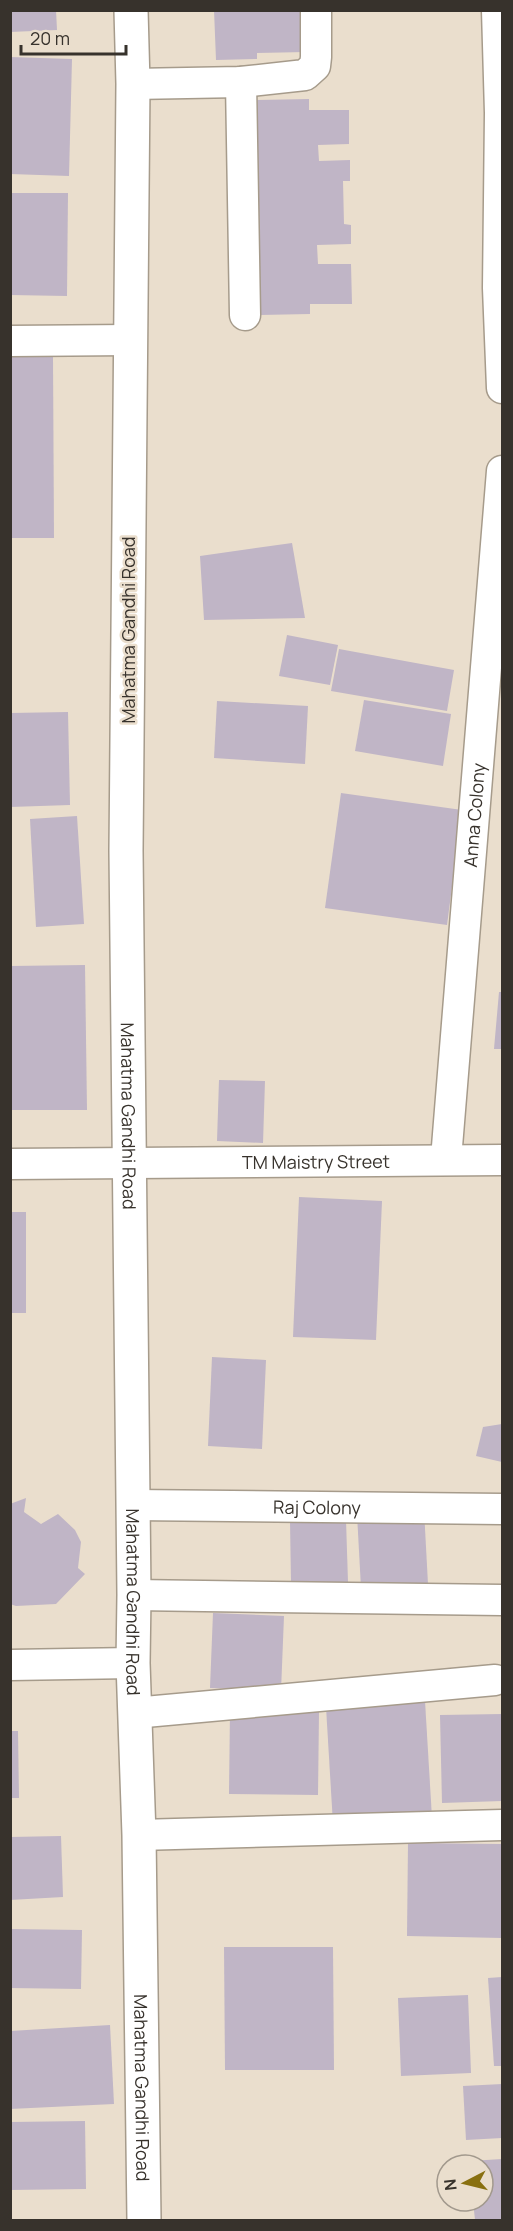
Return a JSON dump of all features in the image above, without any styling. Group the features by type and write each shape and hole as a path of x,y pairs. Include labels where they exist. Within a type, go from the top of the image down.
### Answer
{"main road":[{"name":"Mahatma Gandhi Road","path":"131,10 133,84 126,840 133,1663 139,1835 144,2220"}],"street":[{"path":"133,84 241,82 297,78 315,66 316,10"},
{"path":"497,10 501,113 498,288 502,388"},
{"path":"241,82 245,315"},
{"path":"10,341 130,340"},
{"name":"Anna Colony","path":"446,1159 502,471"},
{"name":"TM Maistry Street","path":"10,1164 502,1160"},
{"name":"Raj Colony","path":"133,1505 502,1509"},
{"path":"134,1595 502,1600"},
{"path":"10,1665 133,1663"},
{"path":"134,1713 495,1680"},
{"path":"139,1835 502,1825"}],"building":[{"path":"10,10 56,10 57,30 10,32"},
{"path":"214,10 305,10 306,52 257,53 257,59 216,60"},
{"path":"10,57 72,59 69,176 10,174"},
{"path":"309,99 309,110 349,110 349,144 318,145 319,161 350,160 350,181 343,181 344,224 351,225 351,244 317,245 318,264 351,264 352,304 310,304 310,314 260,315 257,100"},
{"path":"10,193 68,193 67,296 10,295"},
{"path":"10,357 53,357 54,538 10,538"},
{"path":"292,543 305,618 204,620 200,556"},
{"path":"287,635 338,645 330,685 279,676"},
{"path":"339,649 454,670 447,711 331,691"},
{"path":"364,700 451,714 443,766 355,751"},
{"path":"217,701 308,706 305,764 214,758"},
{"path":"68,712 70,805 10,807 10,713"},
{"path":"341,793 462,810 447,925 325,908"},
{"path":"77,816 84,924 36,927 30,819"},
{"path":"85,965 87,1110 10,1110 10,966"},
{"path":"499,992 502,992 502,1049 494,1049"},
{"path":"219,1080 265,1081 263,1143 217,1141"},
{"path":"299,1197 382,1201 376,1340 293,1337"},
{"path":"10,1212 26,1212 26,1313 10,1313"},
{"path":"212,1357 266,1360 262,1449 208,1446"},
{"path":"502,1424 502,1462 476,1456 483,1427"},
{"path":"26,1498 24,1512 41,1524 58,1514 75,1530 81,1542 78,1568 85,1574 56,1604 16,1606 10,1604 10,1504"},
{"path":"424,1510 428,1584 361,1588 357,1514"},
{"path":"346,1520 348,1582 291,1583 290,1521"},
{"path":"213,1613 284,1616 281,1691 210,1688"},
{"path":"425,1701 432,1818 333,1824 326,1707"},
{"path":"230,1711 319,1712 318,1795 229,1794"},
{"path":"502,1714 502,1801 442,1803 440,1715"},
{"path":"10,1731 18,1731 19,1798 10,1798"},
{"path":"61,1836 63,1897 10,1900 10,1837"},
{"path":"408,1843 502,1844 502,1938 407,1936"},
{"path":"10,1929 82,1930 81,1989 10,1988"},
{"path":"224,1947 333,1947 334,2070 225,2070"},
{"path":"502,1977 502,2066 494,2066 488,1978"},
{"path":"468,1995 471,2073 401,2076 398,1998"},
{"path":"110,2025 114,2104 10,2109 10,2031"},
{"path":"502,2084 502,2138 466,2140 463,2086"},
{"path":"85,2121 86,2189 10,2190 10,2122"},
{"path":"495,2159 502,2159 502,2220 475,2220 474,2213 495,2213"}]}
